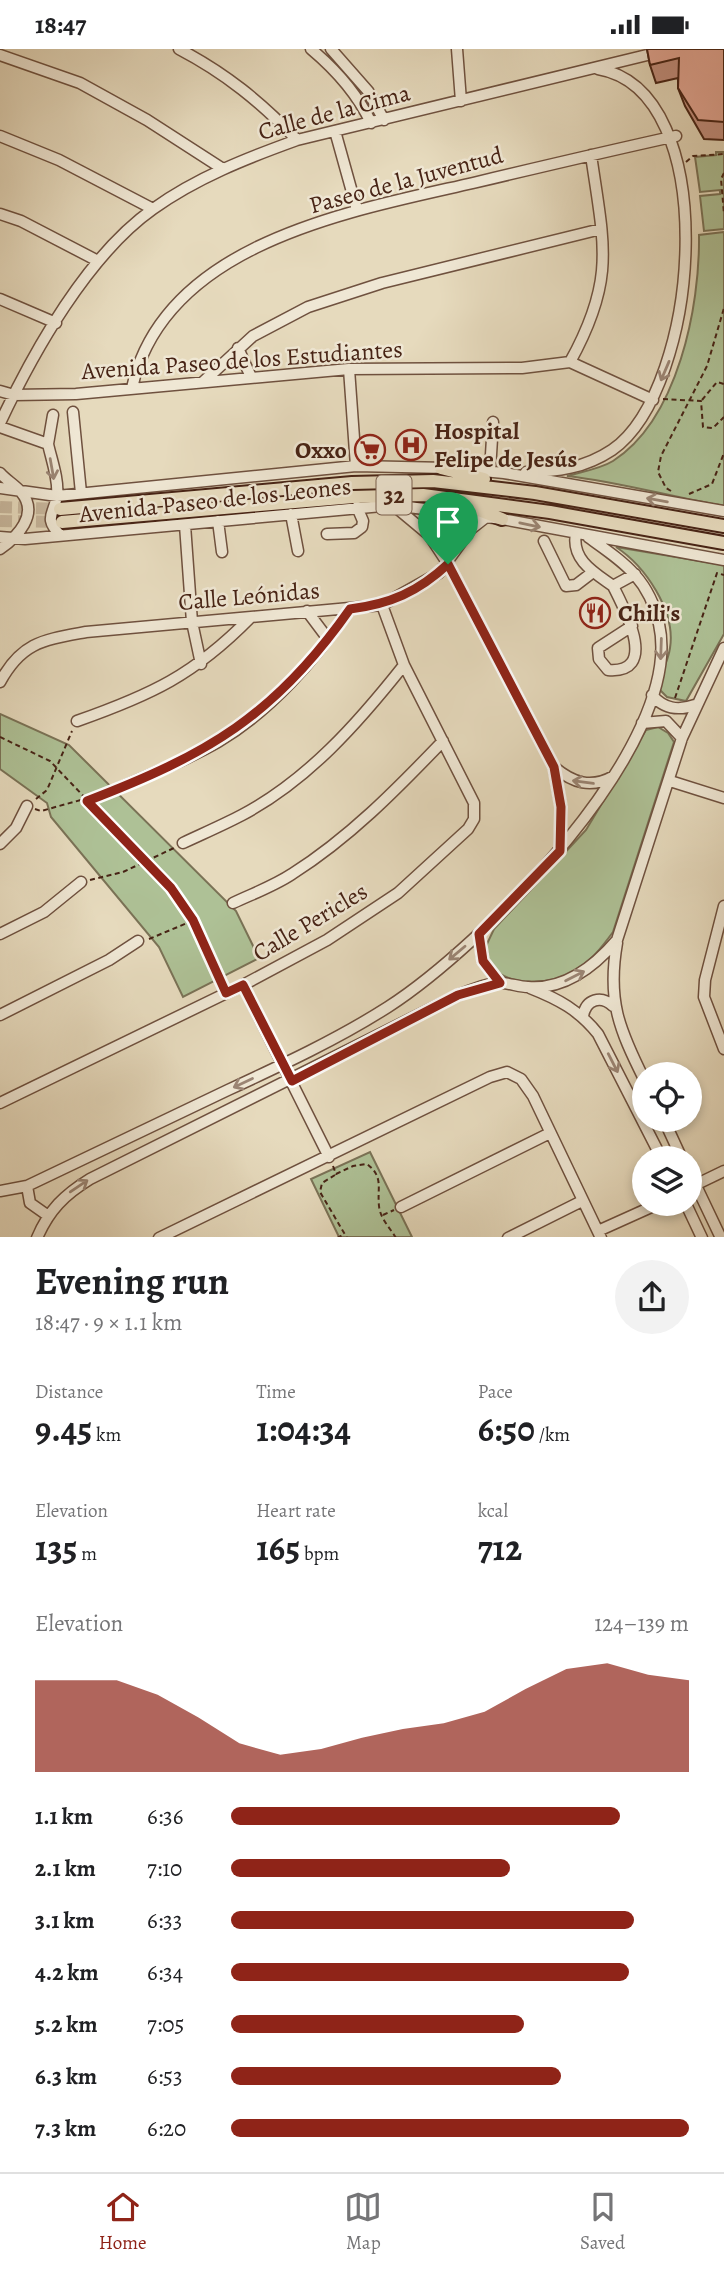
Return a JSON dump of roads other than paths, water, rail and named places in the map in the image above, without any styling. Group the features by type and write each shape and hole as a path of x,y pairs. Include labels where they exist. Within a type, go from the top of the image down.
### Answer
{"main road":[{"path":"441,468 535,493"},
{"name":"Avenida Paseo de los Leones","path":"61,522 414,481 463,483 535,493 724,526"},
{"path":"441,496 502,519"},
{"name":"Avenida Paseo de los Leones","path":"61,522 353,498 441,496 724,543"}],"street":[{"path":"179,49 234,82 266,108 297,140"},
{"path":"311,49 341,77 358,98 371,123"},
{"path":"331,49 368,91 384,120"},
{"path":"457,49 461,101"},
{"name":"Calle de la Cima","path":"0,425 14,395 56,323 98,261 153,209 223,169 297,140 672,49"},
{"path":"0,55 80,83 147,120 223,169"},
{"path":"504,473 567,470 599,458 626,437 653,400 677,337 685,304 691,248 683,164 676,136 659,106 639,86 610,71 593,68"},
{"path":"335,131 358,209"},
{"path":"0,136 59,160 153,209"},
{"name":"Paseo de la Juventud","path":"132,388 142,354 174,306 206,277 272,241 358,209 676,136"},
{"path":"591,155 601,229 602,284 587,330 570,362 653,400"},
{"path":"0,214 21,221 98,261"},
{"path":"203,382 238,348 275,323 339,296 601,229"},
{"path":"0,299 56,323"},
{"path":"238,348 251,377"},
{"name":"Avenida Paseo de los Estudiantes","path":"0,391 14,395 132,388 349,369 522,368 570,362"},
{"path":"349,369 356,466"},
{"path":"73,412 81,493"},
{"path":"53,415 48,443 57,496 50,517 52,525 61,522"},
{"path":"490,471 493,422"},
{"path":"0,425 48,443"},
{"path":"2,489 57,496 356,466 441,468 504,473 724,511"},
{"path":"0,473 20,491 27,504 26,518 5,537 0,549"},
{"path":"393,505 429,535 448,564 554,767 561,807 560,851"},
{"name":"Avenida Paseo de los Leones","path":"5,537 61,522 185,525 393,505 502,519 724,560"},
{"path":"327,534 354,533 362,527 363,521 357,507"},
{"path":"291,513 298,551"},
{"name":"Calle Leónidas","path":"0,682 21,652 50,639 192,622 382,605 429,580 448,564 471,529 485,518"},
{"path":"218,521 222,552"},
{"path":"185,525 192,622 201,664"},
{"path":"576,534 577,552 593,572 613,586 632,626 636,650 632,661 622,669 608,670 598,659 598,648 632,626"},
{"path":"0,1191 27,1186 284,1064 389,1007 479,934 560,851 615,776 642,723 652,695 662,645 659,623 650,599 635,574 619,557 588,537"},
{"path":"544,541 566,586 576,585 593,572"},
{"path":"613,586 635,574"},
{"path":"233,903 289,876 325,852 395,792 443,741 404,665 382,605"},
{"path":"120,788 191,757 230,734 273,700 328,639 350,609"},
{"path":"307,611 328,639"},
{"path":"77,721 150,694 201,664 250,618"},
{"path":"636,1062 613,1006 612,973 617,940 682,738 695,705 724,648"},
{"path":"183,843 243,815 285,787 327,752 366,713 404,665"},
{"path":"652,695 661,704 672,708 695,705"},
{"path":"642,723 666,721 682,738"},
{"name":"Calle Pericles","path":"0,1103 243,985 366,917 408,884 472,823 474,803 443,741"},
{"path":"554,767 567,778 583,783 599,783 615,776"},
{"path":"670,781 724,798"},
{"path":"0,844 16,828 27,806"},
{"path":"0,934 44,912 81,881"},
{"path":"724,906 704,997 724,1049"},
{"path":"479,934 483,961 500,983"},
{"path":"529,988 556,985 579,975 600,960 617,940"},
{"path":"0,1016 109,960 138,941"},
{"path":"711,958 724,957"},
{"path":"37,1237 47,1215 58,1202 90,1179 292,1081 458,995 500,983 529,988 560,1001 583,1016 597,1034 655,1146"},
{"path":"243,985 329,1157"},
{"path":"583,1016 586,1006 595,1000 605,1000 613,1006"},
{"path":"159,1237 502,1072 514,1074 527,1087 600,1234 635,1216"},
{"path":"401,1207 550,1133"},
{"path":"702,1182 724,1171"},
{"path":"27,1186 30,1203 47,1215"},
{"path":"702,1200 720,1237"},
{"path":"508,1237 582,1201"},
{"path":"691,1216 702,1237"}],"tunnel":[{"path":"0,507 60,509"},
{"path":"0,521 62,522"}],"place":[{"name":"Hospital Felipe de Jesús","path":"411,445"},
{"name":"Oxxo","path":"370,450"},
{"name":"Chili's","path":"595,613"}]}
